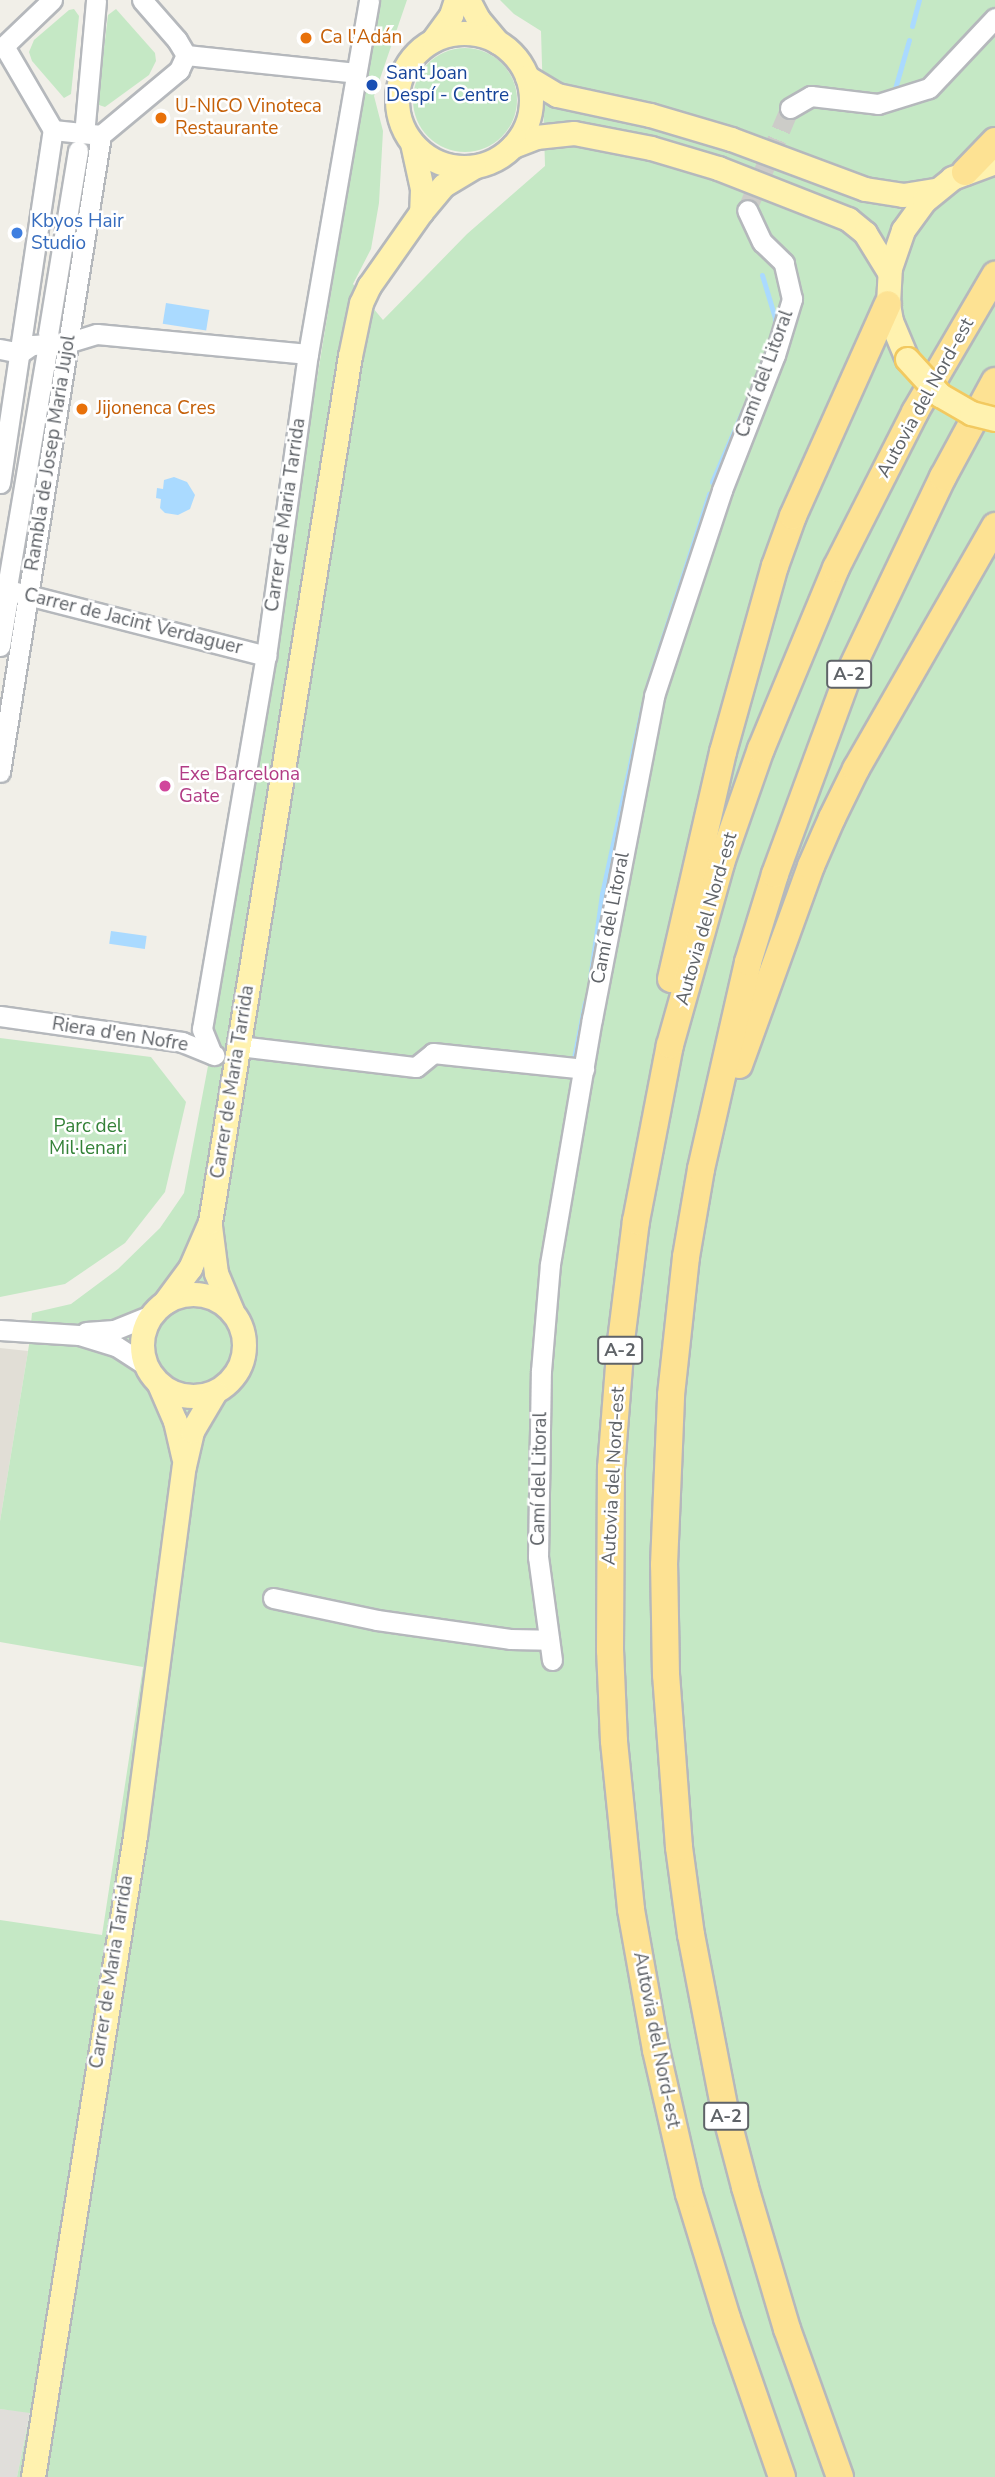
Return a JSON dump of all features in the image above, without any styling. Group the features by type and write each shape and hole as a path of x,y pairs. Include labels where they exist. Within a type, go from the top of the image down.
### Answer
{"highway":[{"path":"965,172 995,141"},
{"name":"Autovia del Nord-est","path":"782,2477 727,2318 672,2127 643,1980 621,1827 610,1650 611,1468 621,1341 648,1154 670,1045 721,863 787,681 835,568 909,424 995,275"},
{"path":"648,1154 659,1052 676,949 716,777 759,615 793,516 888,304"},
{"name":"A-2","path":"840,2477 787,2329 728,2123 706,2019 678,1847 666,1675 664,1565 667,1460 677,1334 701,1169 748,962 809,774 847,678 943,477 995,381"},
{"path":"701,1169 811,866 832,818 856,769 995,526"}],"main road":[{"path":"421,212 422,189 412,143 398,114 398,84 409,61 433,40 451,15 456,0"},
{"path":"468,0 478,19 497,42 515,57 527,77 531,95 530,114 524,131 513,146"},
{"path":"433,40 465,33 497,42"},
{"path":"527,77 557,95 650,115 731,139 865,189 903,195 936,190"},
{"path":"412,143 440,163 474,167 495,160 513,146 536,136 574,133 651,148 718,168 848,219 865,233 889,272"},
{"path":"995,162 965,172 936,190 903,230 889,272 888,304 893,329 907,359 940,395 971,413 995,419"},
{"name":"Carrer de Maria Tarrida","path":"157,1309 190,1268 210,1223 356,324 369,286 421,212 444,185 474,167"},
{"name":"Carrer de Maria Tarrida","path":"210,1223 216,1273 233,1314"},
{"path":"181,1295 200,1295 218,1301 233,1314 243,1334 243,1357 233,1378 215,1392 186,1396 159,1384 145,1365 142,1342 157,1309 181,1295"},
{"name":"Carrer de Maria Tarrida","path":"159,1384 175,1421 184,1466"},
{"name":"Carrer de Maria Tarrida","path":"33,2477 135,1836 184,1466 192,1431 215,1392"}],"street":[{"path":"0,483 53,130 2,46 52,0"},
{"name":"Rambla de Josep Maria Jujol","path":"0,772 67,343 93,130 96,0"},
{"path":"142,0 177,40 186,55"},
{"name":"Carrer de Maria Tarrida","path":"212,1054 202,1029 266,656 308,354 369,0"},
{"path":"790,108 811,96 878,104 929,88 995,18"},
{"path":"53,130 93,130 179,70 186,55"},
{"path":"186,55 356,73"},
{"name":"Rambla de Josep Maria Jujol","path":"0,646 6,588 78,150"},
{"name":"Camí del Litoral","path":"552,1660 538,1557 541,1371 550,1264 584,1069 653,696 722,490 775,355 792,299 784,263 762,242 747,210"},
{"path":"0,349 20,353 33,345 67,343 97,334 308,354"},
{"name":"Carrer de Jacint Verdaguer","path":"6,588 266,656"},
{"name":"Riera d'en Nofre","path":"0,1016 182,1042 212,1054 237,1057"},
{"name":"Carrer de Maria Tarrida","path":"182,1042 202,1029"},
{"path":"237,1057 416,1067 433,1053 474,1060 584,1069"},
{"path":"0,1330 79,1335 119,1329 157,1309"},
{"path":"79,1335 116,1346 145,1365"},
{"path":"273,1598 377,1620 510,1639 549,1640"}],"shaded area":[{"path":"0,1348 28,1351 0,1521"},
{"path":"0,2409 30,2412 17,2477 0,2477"}],"green space":[{"path":"379,0 407,0 374,96 383,131 379,203 371,249 353,284 383,320 467,234 545,166 541,31 514,14 500,0 995,0 995,2477 17,2477 30,2413 0,2409 0,1920 102,1935 143,1667 0,1642 0,1521 32,1313 71,1304 118,1269 160,1228 184,1193 208,1066 242,837"},
{"path":"74,9 79,16 71,94 64,98 32,61 29,52 34,40 69,10"},
{"path":"116,9 155,53 156,61 149,75 105,107 99,105 98,99 108,15"},
{"path":"465,48 485,52 508,71 513,80 517,100 513,120 494,143 485,148 465,152 445,148 422,129 417,120 413,100 417,80 436,57 445,52"},
{"name":"Parc del Mil·lenari","path":"0,1038 151,1057 186,1102 165,1192 125,1243 65,1284 0,1297"}],"water":[{"path":"166,303 209,310 206,331 163,324"},
{"path":"174,477 187,482 195,495 190,509 178,515 165,513 160,508 161,499 156,498 157,488 163,489 164,480"},
{"path":"111,931 147,936 145,949 109,944"}],"waterway":[{"path":"912,26 919,0"},
{"path":"894,92 909,40"},
{"path":"762,275 775,318 775,329"},
{"path":"712,482 743,410"},
{"path":"648,684 709,494"},
{"path":"590,979 602,894 643,704"},
{"path":"574,1058 585,1002"}],"tunnel":[{"path":"747,210 790,108"}],"place":[{"name":"Ca l'Adán","path":"306,38"},
{"name":"Sant Joan Despí - Centre","path":"372,85"},
{"name":"U-NICO Vinoteca Restaurante","path":"161,118"},
{"name":"Kbyos Hair Studio","path":"17,233"},
{"name":"Jijonenca Cres","path":"82,409"},
{"name":"Exe Barcelona Gate","path":"165,786"}]}
